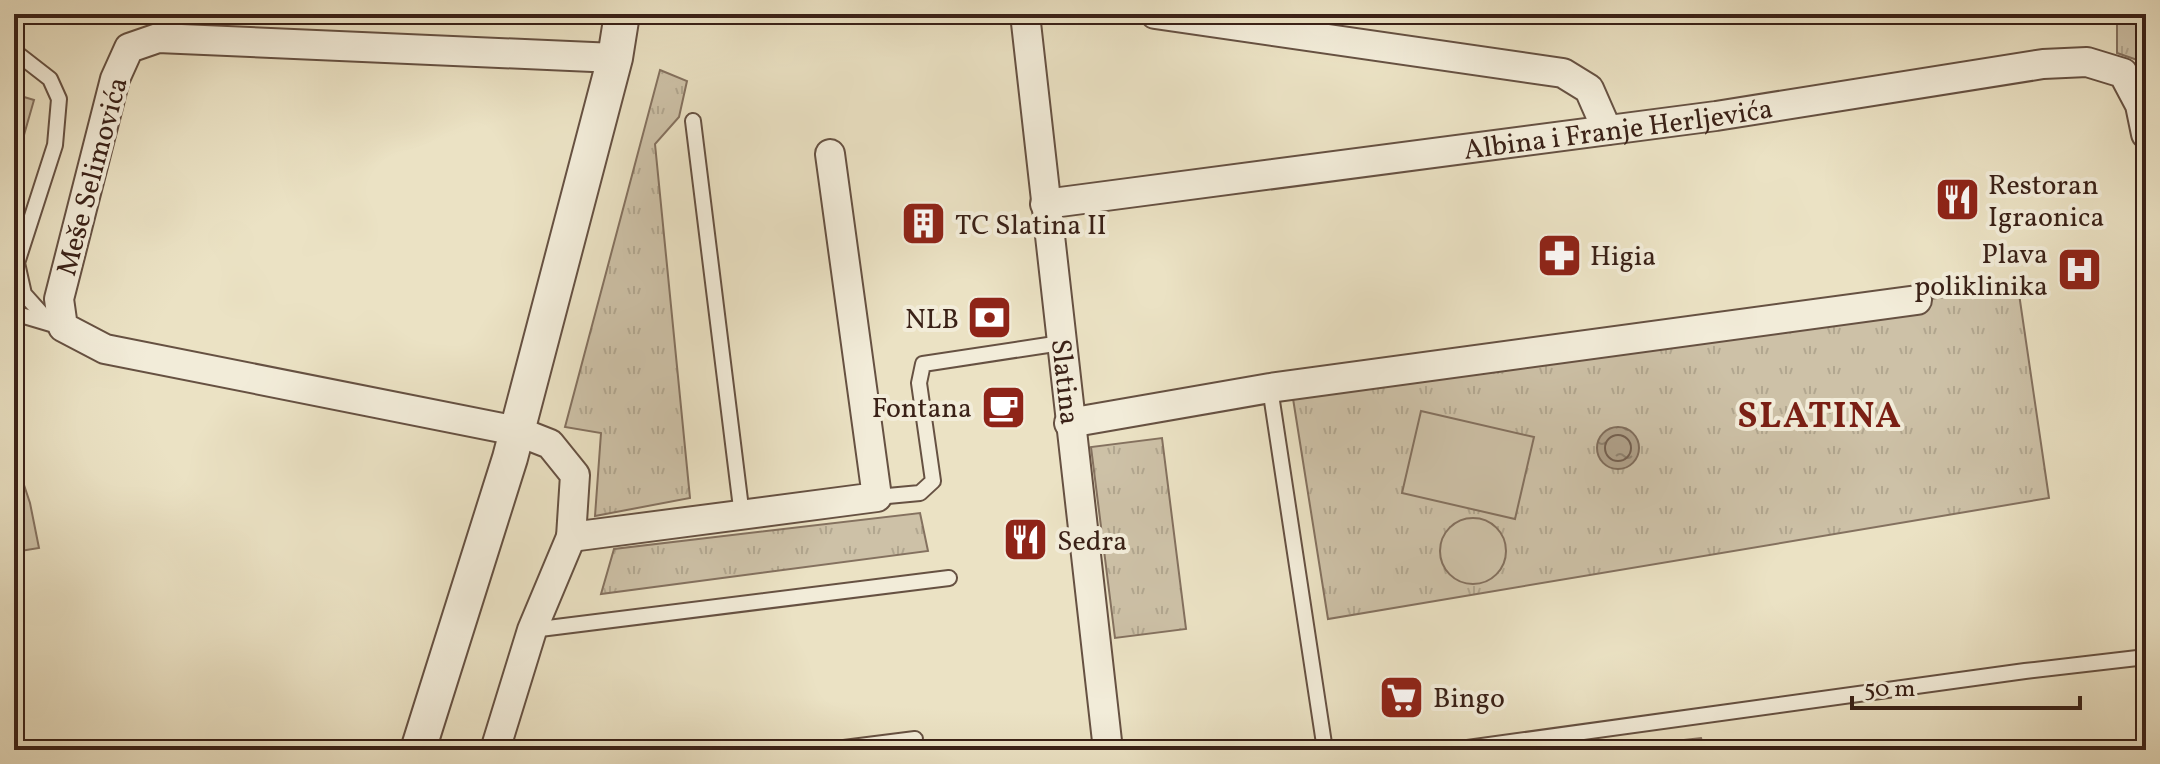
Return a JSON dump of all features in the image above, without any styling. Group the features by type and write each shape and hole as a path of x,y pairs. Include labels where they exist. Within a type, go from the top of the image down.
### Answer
{"street":[{"path":"418,750 517,431 615,58 622,14"},
{"name":"Slatina","path":"1025,14 1108,750"},
{"path":"1155,14 1563,73 1589,89 1607,130"},
{"name":"Meše Selimovića","path":"63,327 59,299 115,79 125,54 141,41 215,38 615,58"},
{"name":"Albina i Franje Herljevića","path":"1045,204 1607,130 2043,64 2087,62 2123,73 2140,105 2146,134"},
{"path":"571,537 877,497 830,154"},
{"path":"1069,423 1270,388 1917,300"},
{"path":"63,327 105,349 517,431 550,444 575,475 571,537 532,630 495,750"}],"lane":[{"path":"14,51 50,79 59,99 55,145 17,263 24,294 42,314 63,327"},
{"path":"693,121 742,516"},
{"path":"14,313 63,327"},
{"path":"877,497 920,493 933,481 919,383 923,364 1061,343"},
{"path":"1270,388 1325,750"},
{"path":"532,630 949,578"},
{"path":"1453,750 2146,657"},
{"path":"828,750 915,739"}],"green space":[{"path":"2117,14 2146,14 2146,63 2117,53"},
{"path":"660,70 687,81 679,117 655,144 690,498 595,516 601,433 565,427"},
{"path":"14,94 34,100 14,170"},
{"path":"2018,287 2049,498 1328,619 1291,386"},
{"path":"1421,411 1534,437 1515,519 1402,493"},
{"path":"1162,438 1186,629 1115,638 1091,447"},
{"path":"14,455 30,503 39,548 14,552"},
{"path":"920,513 928,551 601,594 614,549"},
{"path":"1473,518 1486,521 1496,528 1503,538 1506,551 1503,564 1496,574 1486,581 1473,584 1460,581 1450,574 1443,564 1440,551 1443,538 1450,528 1460,521"},
{"path":"1701,738 1705,750 1594,750"}],"water":[{"path":"1618,427 1633,433 1639,448 1633,463 1618,469 1603,463 1597,448 1603,433"}],"place":[{"name":"Restoran Igraonica","path":"1957,200"},
{"name":"TC Slatina II","path":"924,224"},
{"name":"Higia","path":"1559,255"},
{"name":"Plava poliklinika","path":"2079,269"},
{"name":"NLB","path":"990,318"},
{"name":"Fontana","path":"1003,407"},
{"name":"Sedra","path":"1026,540"},
{"name":"Bingo","path":"1402,697"}],"district":[{"name":"SLATINA","path":"1820,414"}]}
